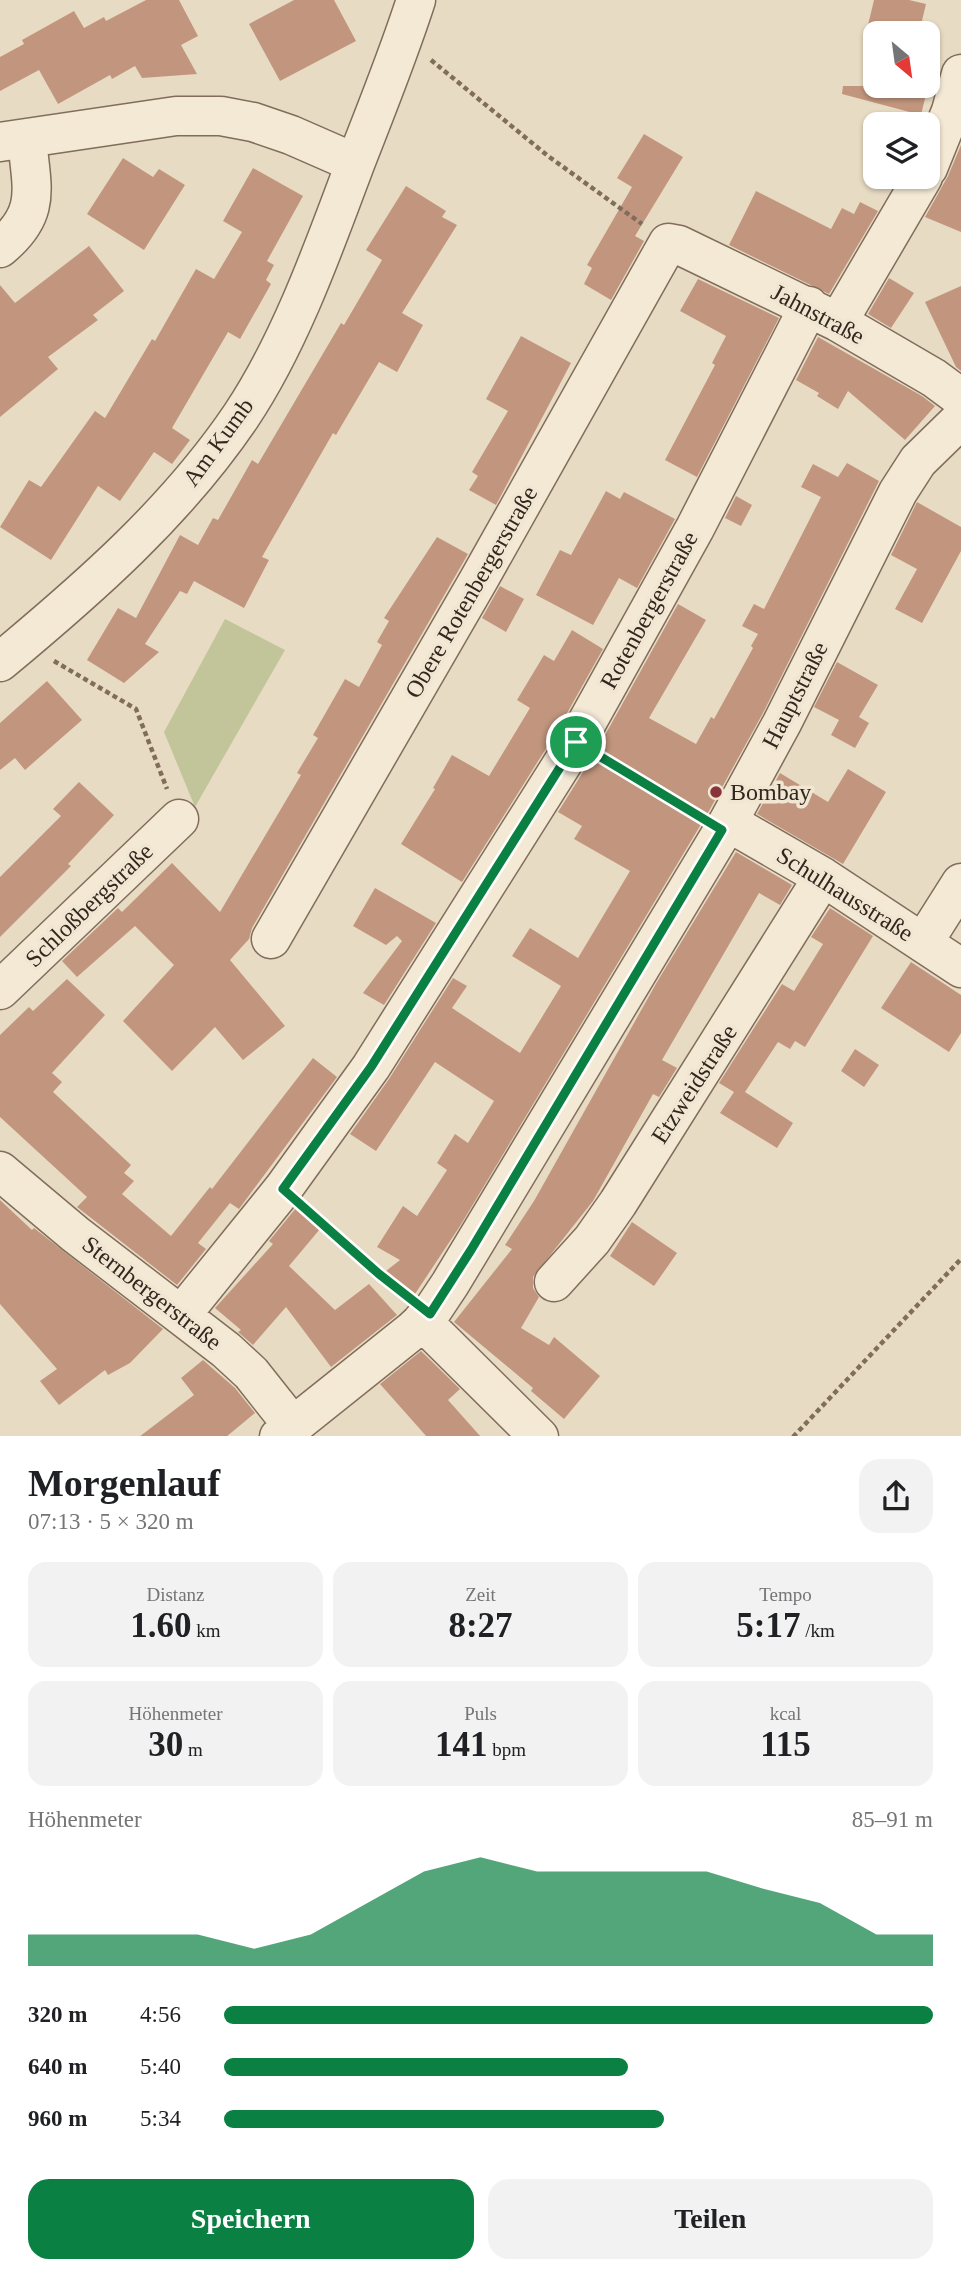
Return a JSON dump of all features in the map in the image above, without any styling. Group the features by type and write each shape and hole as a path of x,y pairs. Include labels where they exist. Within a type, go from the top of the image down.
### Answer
{"street":[{"name":"Am Kumb","path":"12,652 120,557 166,512 210,459 242,414 317,268 416,0"},
{"path":"940,138 961,74"},
{"path":"0,248 17,234 33,202 13,140 176,116 221,116 253,122 291,135 355,163"},
{"name":"Rotenbergerstraße","path":"182,1314 283,1189 371,1067 576,742 695,528 823,314 914,189"},
{"name":"Jahnstraße","path":"668,243 679,245 823,314 934,378 961,398"},
{"name":"Obere Rotenbergerstraße","path":"271,939 478,581 668,243"},
{"name":"Hauptstraße","path":"286,1431 426,1317 471,1250 725,826 782,723 898,492 918,461 961,419"},
{"name":"Schloßbergstraße","path":"0,990 179,819"},
{"name":"Schulhausstraße","path":"725,826 823,877 961,968"},
{"name":"Etzweidstraße","path":"554,1282 592,1240 618,1203 823,877"},
{"path":"923,943 961,883"},
{"name":"Sternbergerstraße","path":"0,1171 107,1259 182,1314 251,1373 286,1431"},
{"path":"426,1317 538,1436"}],"path":[{"path":"404,37 548,156 668,243"},
{"path":"12,652 136,709 179,819"},
{"path":"576,742 725,826"},
{"path":"283,1189 426,1317"},
{"path":"794,1436 961,1259"}],"green space":[{"path":"225,619 285,650 195,807 164,732"}],"building":[{"path":"146,0 179,0 198,36 181,45 197,74 142,78 135,66 112,79 110,75 58,104 39,70 0,91 0,57 24,44 22,40 74,11 84,28 104,17 106,21"},
{"path":"294,0 334,0 356,41 280,81 249,24"},
{"path":"874,0 909,0 926,4 922,21 869,21"},
{"path":"843,86 863,86 863,98 925,98 922,112 910,112 842,94"},
{"path":"644,134 683,157 635,236 644,241 611,300 584,284 592,268 587,265 632,187 617,178"},
{"path":"961,145 961,232 925,217 948,176"},
{"path":"123,158 153,177 159,169 185,185 144,250 87,214"},
{"path":"253,168 303,196 267,261 274,265 266,280 271,284 240,339 228,332 172,428 190,440 172,464 154,452 120,501 98,486 51,560 0,527 29,480 41,487 95,411 105,418 152,339 155,341 196,269 214,279 242,232 223,221"},
{"path":"406,186 446,211 442,217 457,225 402,313 423,325 397,372 379,362 336,435 333,433 262,557 269,560 244,608 194,581 187,594 180,591 145,644 159,652 124,683 87,660 118,608 136,618 180,535 198,545 213,518 218,520 252,460 258,464 341,323 344,325 382,260 366,250"},
{"path":"756,191 831,229 842,208 854,214 860,202 878,211 829,294 729,245"},
{"path":"89,246 124,291 93,315 98,320 48,357 58,369 0,417 0,285 15,303"},
{"path":"889,278 914,293 891,328 868,314"},
{"path":"698,279 779,318 697,477 665,460 715,365 712,363 726,336 680,311"},
{"path":"961,286 961,371 956,367 925,302"},
{"path":"521,336 571,363 496,505 469,490 478,476 472,472 508,411 486,399"},
{"path":"818,337 935,406 905,440 848,391 838,409 817,396 819,393 796,380"},
{"path":"847,463 879,481 763,713 709,811 460,1226 415,1294 386,1271 400,1260 377,1247 403,1206 417,1216 447,1170 437,1163 455,1134 468,1143 494,1101 435,1062 376,1151 350,1134 389,1079 453,978 467,986 452,1008 520,1053 561,986 512,956 530,928 578,958 630,871 574,839 582,826 558,812 595,753 678,604 706,620 649,718 696,744 711,717 714,719 753,648 751,646 758,634 742,626 754,604 764,609 821,497 801,487 813,464 838,477"},
{"path":"606,491 620,499 624,492 675,519 637,588 619,578 593,625 536,595 560,550 571,555"},
{"path":"736,496 752,505 741,526 725,518"},
{"path":"917,502 961,527 961,551 922,623 895,609 917,569 891,555"},
{"path":"437,537 468,554 252,928 249,939 230,960 285,1026 243,1060 215,1027 172,1071 123,1021 174,965 135,926 77,977 62,961 118,908 122,912 172,863 220,912 301,775 297,773 318,738 313,735 345,679 359,687 382,645 377,642 389,621 384,618"},
{"path":"500,586 524,599 506,632 482,618"},
{"path":"572,630 603,649 557,731 462,882 401,844 435,789 433,788 452,755 489,776 530,708 517,700 544,655 554,661"},
{"path":"837,662 878,685 859,717 869,723 855,748 831,735 839,720 814,707"},
{"path":"47,681 82,720 25,770 15,758 0,770 0,723"},
{"path":"848,769 886,792 843,864 757,814 780,773 828,802"},
{"path":"79,782 114,815 68,864 71,866 0,937 0,877 61,816 53,809"},
{"path":"736,852 792,885 780,905 759,893 662,1060 677,1068 659,1097 653,1094 593,1201 533,1277 533,1288 539,1297 521,1328 549,1345 554,1337 600,1376 564,1419 531,1391 533,1388 454,1322 512,1249 505,1245 534,1201 657,982"},
{"path":"375,888 436,923 384,1005 363,993 402,941 397,936 386,945 353,926"},
{"path":"830,908 873,936 805,1047 795,1041 790,1049 778,1042 745,1092 793,1123 777,1148 720,1113 734,1092 719,1083 782,984 794,991 823,944 811,937"},
{"path":"911,962 961,995 961,1033 949,1052 881,1008"},
{"path":"67,979 105,1015 52,1073 62,1082 53,1092 131,1165 124,1173 134,1181 122,1194 171,1236 210,1187 212,1189 313,1058 337,1077 239,1209 230,1203 198,1243 206,1249 177,1285 77,1207 87,1197 0,1117 0,1035 29,1007 33,1011"},
{"path":"855,1049 879,1065 864,1087 841,1071"},
{"path":"0,1200 32,1230 34,1228 163,1329 130,1363 108,1375 105,1370 59,1405 40,1381 57,1369 0,1304"},
{"path":"296,1208 320,1229 289,1266 335,1310 369,1284 397,1315 331,1367 286,1307 253,1345 238,1332 241,1330 215,1308 273,1244 269,1241"},
{"path":"632,1222 677,1253 654,1286 610,1256"},
{"path":"421,1351 460,1389 448,1400 480,1436 426,1436 380,1384"},
{"path":"203,1360 235,1388 255,1413 227,1436 140,1436 194,1395 181,1378"}],"place":[{"name":"Bombay","path":"716,792"}],"route":[{"path":"576,742 722,830 430,1314 379,1274 283,1189 371,1067 576,742"}]}
